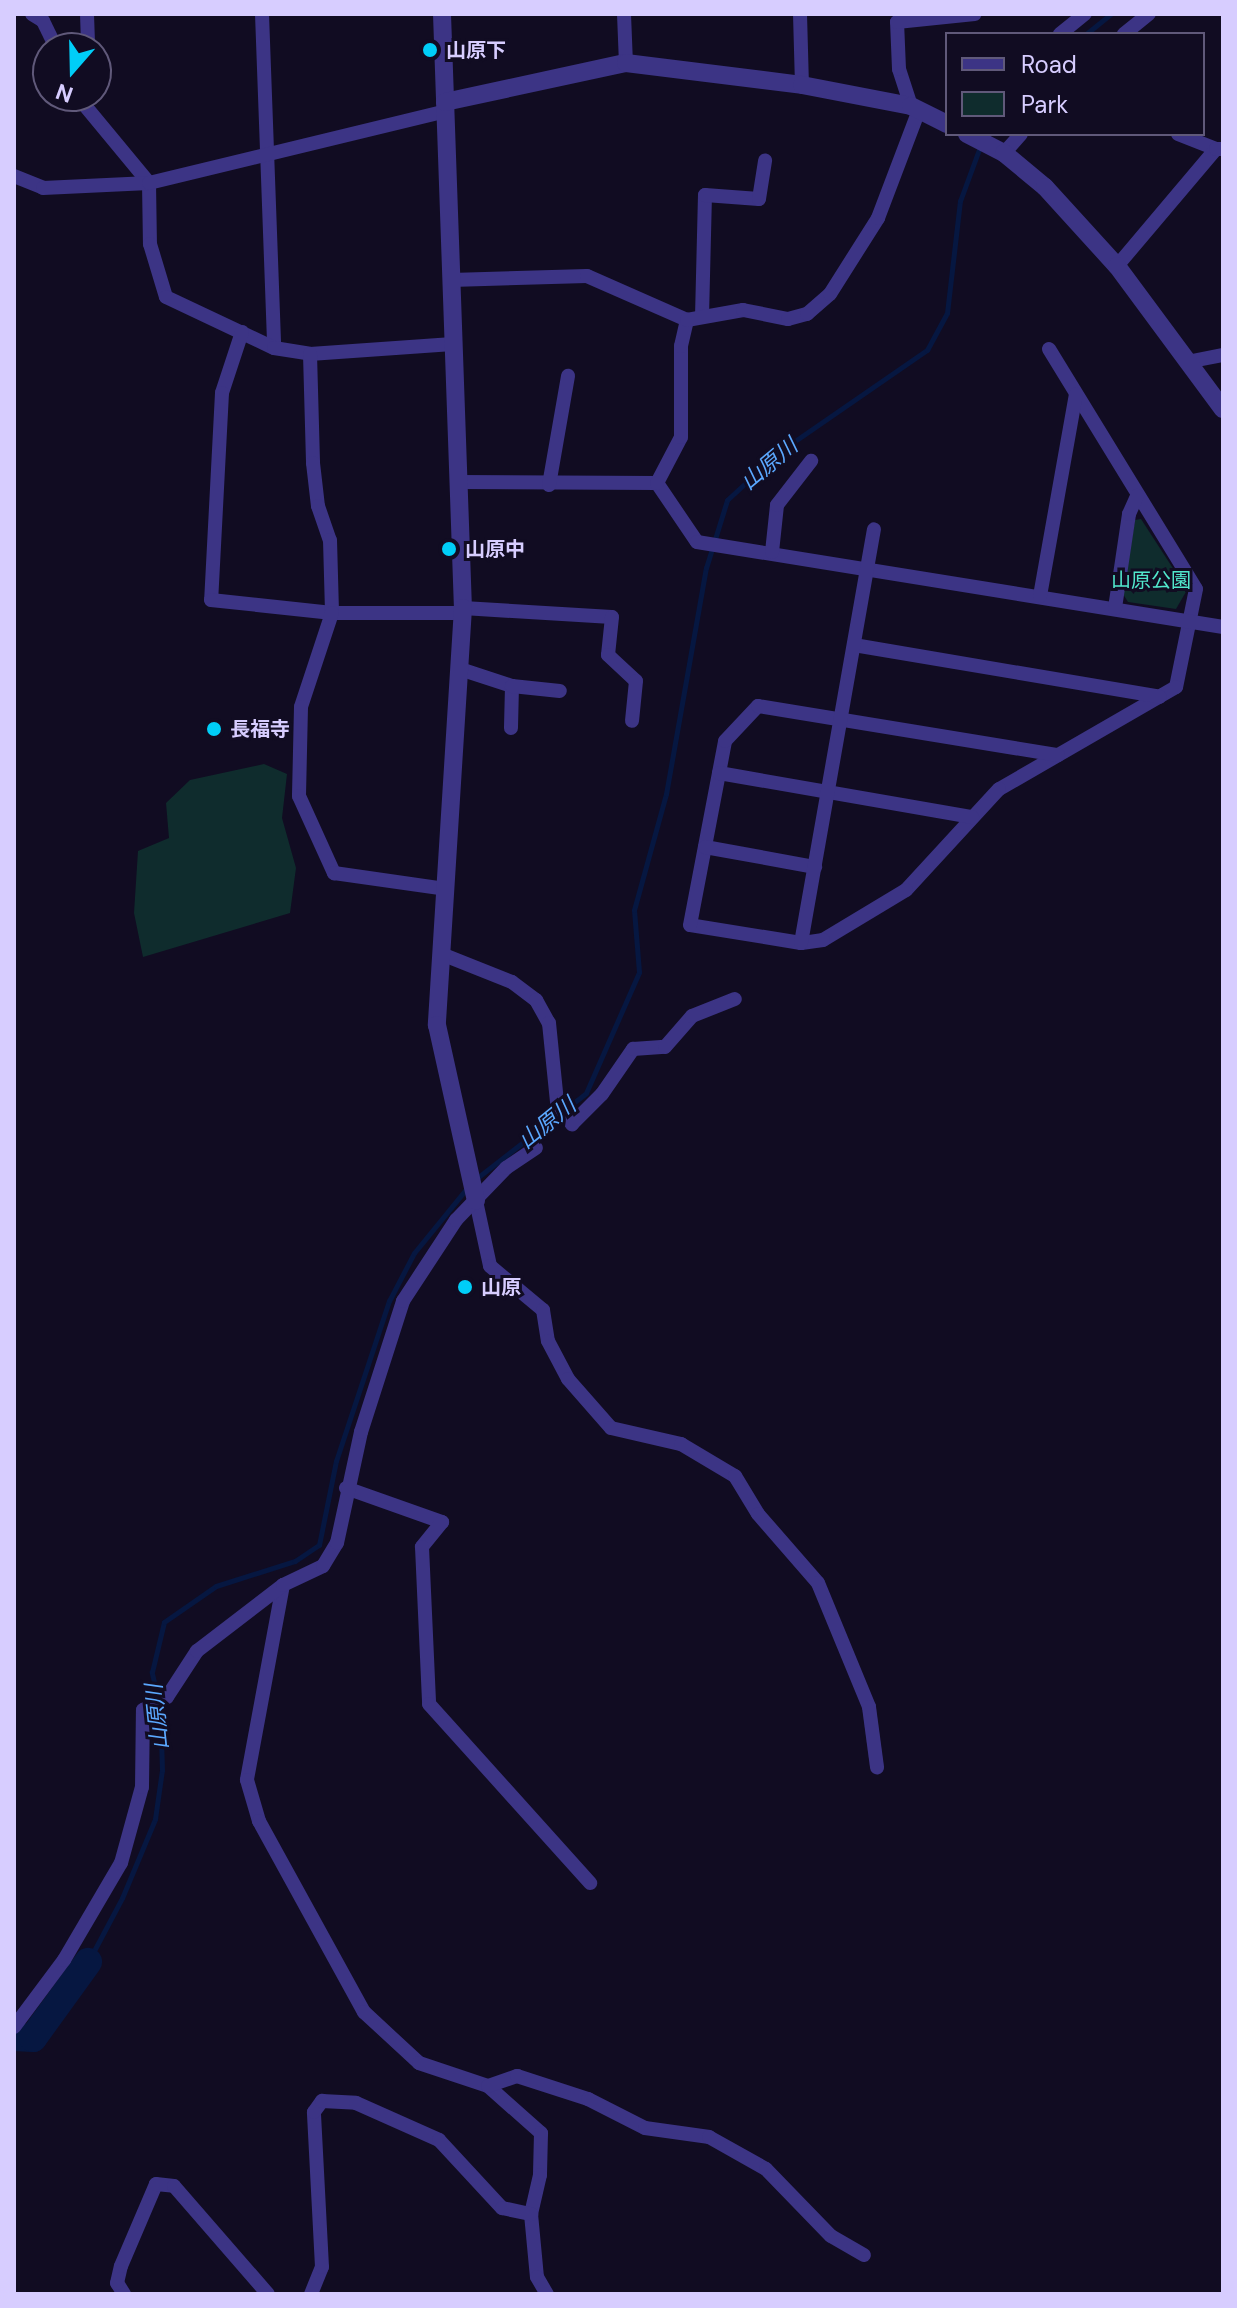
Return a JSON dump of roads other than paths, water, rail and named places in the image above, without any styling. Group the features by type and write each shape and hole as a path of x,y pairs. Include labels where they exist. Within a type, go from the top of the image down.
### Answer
{"street":[{"path":"32,14 43,21 48,32"},
{"path":"262,14 274,348"},
{"path":"442,14 462,610 444,955 437,1025 490,1266 543,1310 548,1341 568,1379 611,1428 681,1444 735,1476 758,1514 818,1583 852,1657 869,1707 877,1767"},
{"path":"624,14 626,63"},
{"path":"800,14 802,85"},
{"path":"451,280 587,276 694,318 743,310 788,319 807,314 830,294 878,218 915,108 899,69 897,22 975,14"},
{"path":"1062,32 1085,14"},
{"path":"1126,32 1149,14"},
{"path":"14,176 43,188 149,183 445,106 626,63 802,85 915,108 945,123"},
{"path":"91,113 149,183 150,244 166,297 274,348 310,354 453,344"},
{"path":"974,136 1004,153 1045,187 1117,266 1223,409"},
{"path":"1004,153 1019,136"},
{"path":"1117,266 1220,149 1184,136"},
{"path":"657,483 681,437 681,346 694,318 705,195 759,199 765,160"},
{"path":"242,332 222,393 211,600 332,613 462,610 612,617 608,655 636,681 632,721"},
{"path":"1049,349 1196,589 1176,687 1160,697 999,789 906,890 823,940 801,943 690,925 725,741 758,706 1058,755"},
{"path":"310,354 313,463 318,506 330,540 332,613 301,707 299,796 334,873 447,889"},
{"path":"1187,362 1223,355"},
{"path":"549,485 568,376"},
{"path":"1040,596 1076,394"},
{"path":"772,552 777,505 811,461"},
{"path":"458,482 549,485 657,483"},
{"path":"657,483 697,542 1223,627"},
{"path":"1115,608 1129,514 1137,496"},
{"path":"801,943 874,529"},
{"path":"854,645 1160,697"},
{"path":"460,669 512,686 560,691"},
{"path":"511,728 512,686"},
{"path":"719,773 972,817"},
{"path":"705,847 815,867"},
{"path":"444,955 512,982 536,1000 549,1023 557,1102 572,1124 602,1094 633,1049 665,1047 692,1016 735,999"},
{"path":"14,2027 64,1960 121,1863 142,1787 143,1710 167,1697 197,1651 283,1585 323,1566 337,1543 346,1488 403,1301 425,1262 476,1201 506,1168 536,1148"},
{"path":"346,1488 442,1522 422,1547 429,1704 590,1883"},
{"path":"283,1585 247,1780 259,1821 364,2012 419,2063 488,2086 541,2133 540,2175 531,2214 537,2277 547,2294"},
{"path":"488,2086 517,2076 588,2099 645,2128 709,2137 766,2169 831,2236 864,2255"},
{"path":"311,2294 322,2267 314,2112 322,2101 356,2103 439,2140 502,2208 531,2214"},
{"path":"124,2294 117,2283 121,2266 156,2184 174,2186 268,2294"}],"waterway":[{"name":"山原川","path":"1088,32 1111,14"},
{"name":"山原川","path":"477,1178 586,1093 639,972 634,910 666,794 706,568 727,500 779,452 927,350 947,313 960,201 981,144"},
{"name":"山原川","path":"88,1962 122,1898 155,1819 162,1770 160,1708 152,1672 164,1622 216,1586 295,1561 319,1545 336,1461 389,1301 414,1253 467,1188"},
{"name":"山原川","path":"14,2037 33,2038 88,1962"}],"place":[{"name":"山原下","path":"430,50"},
{"name":"山原中","path":"449,549"},
{"name":"長福寺","path":"214,729"},
{"name":"山原","path":"465,1287"}],"park label":[{"name":"山原公園","path":"1151,580"}]}
